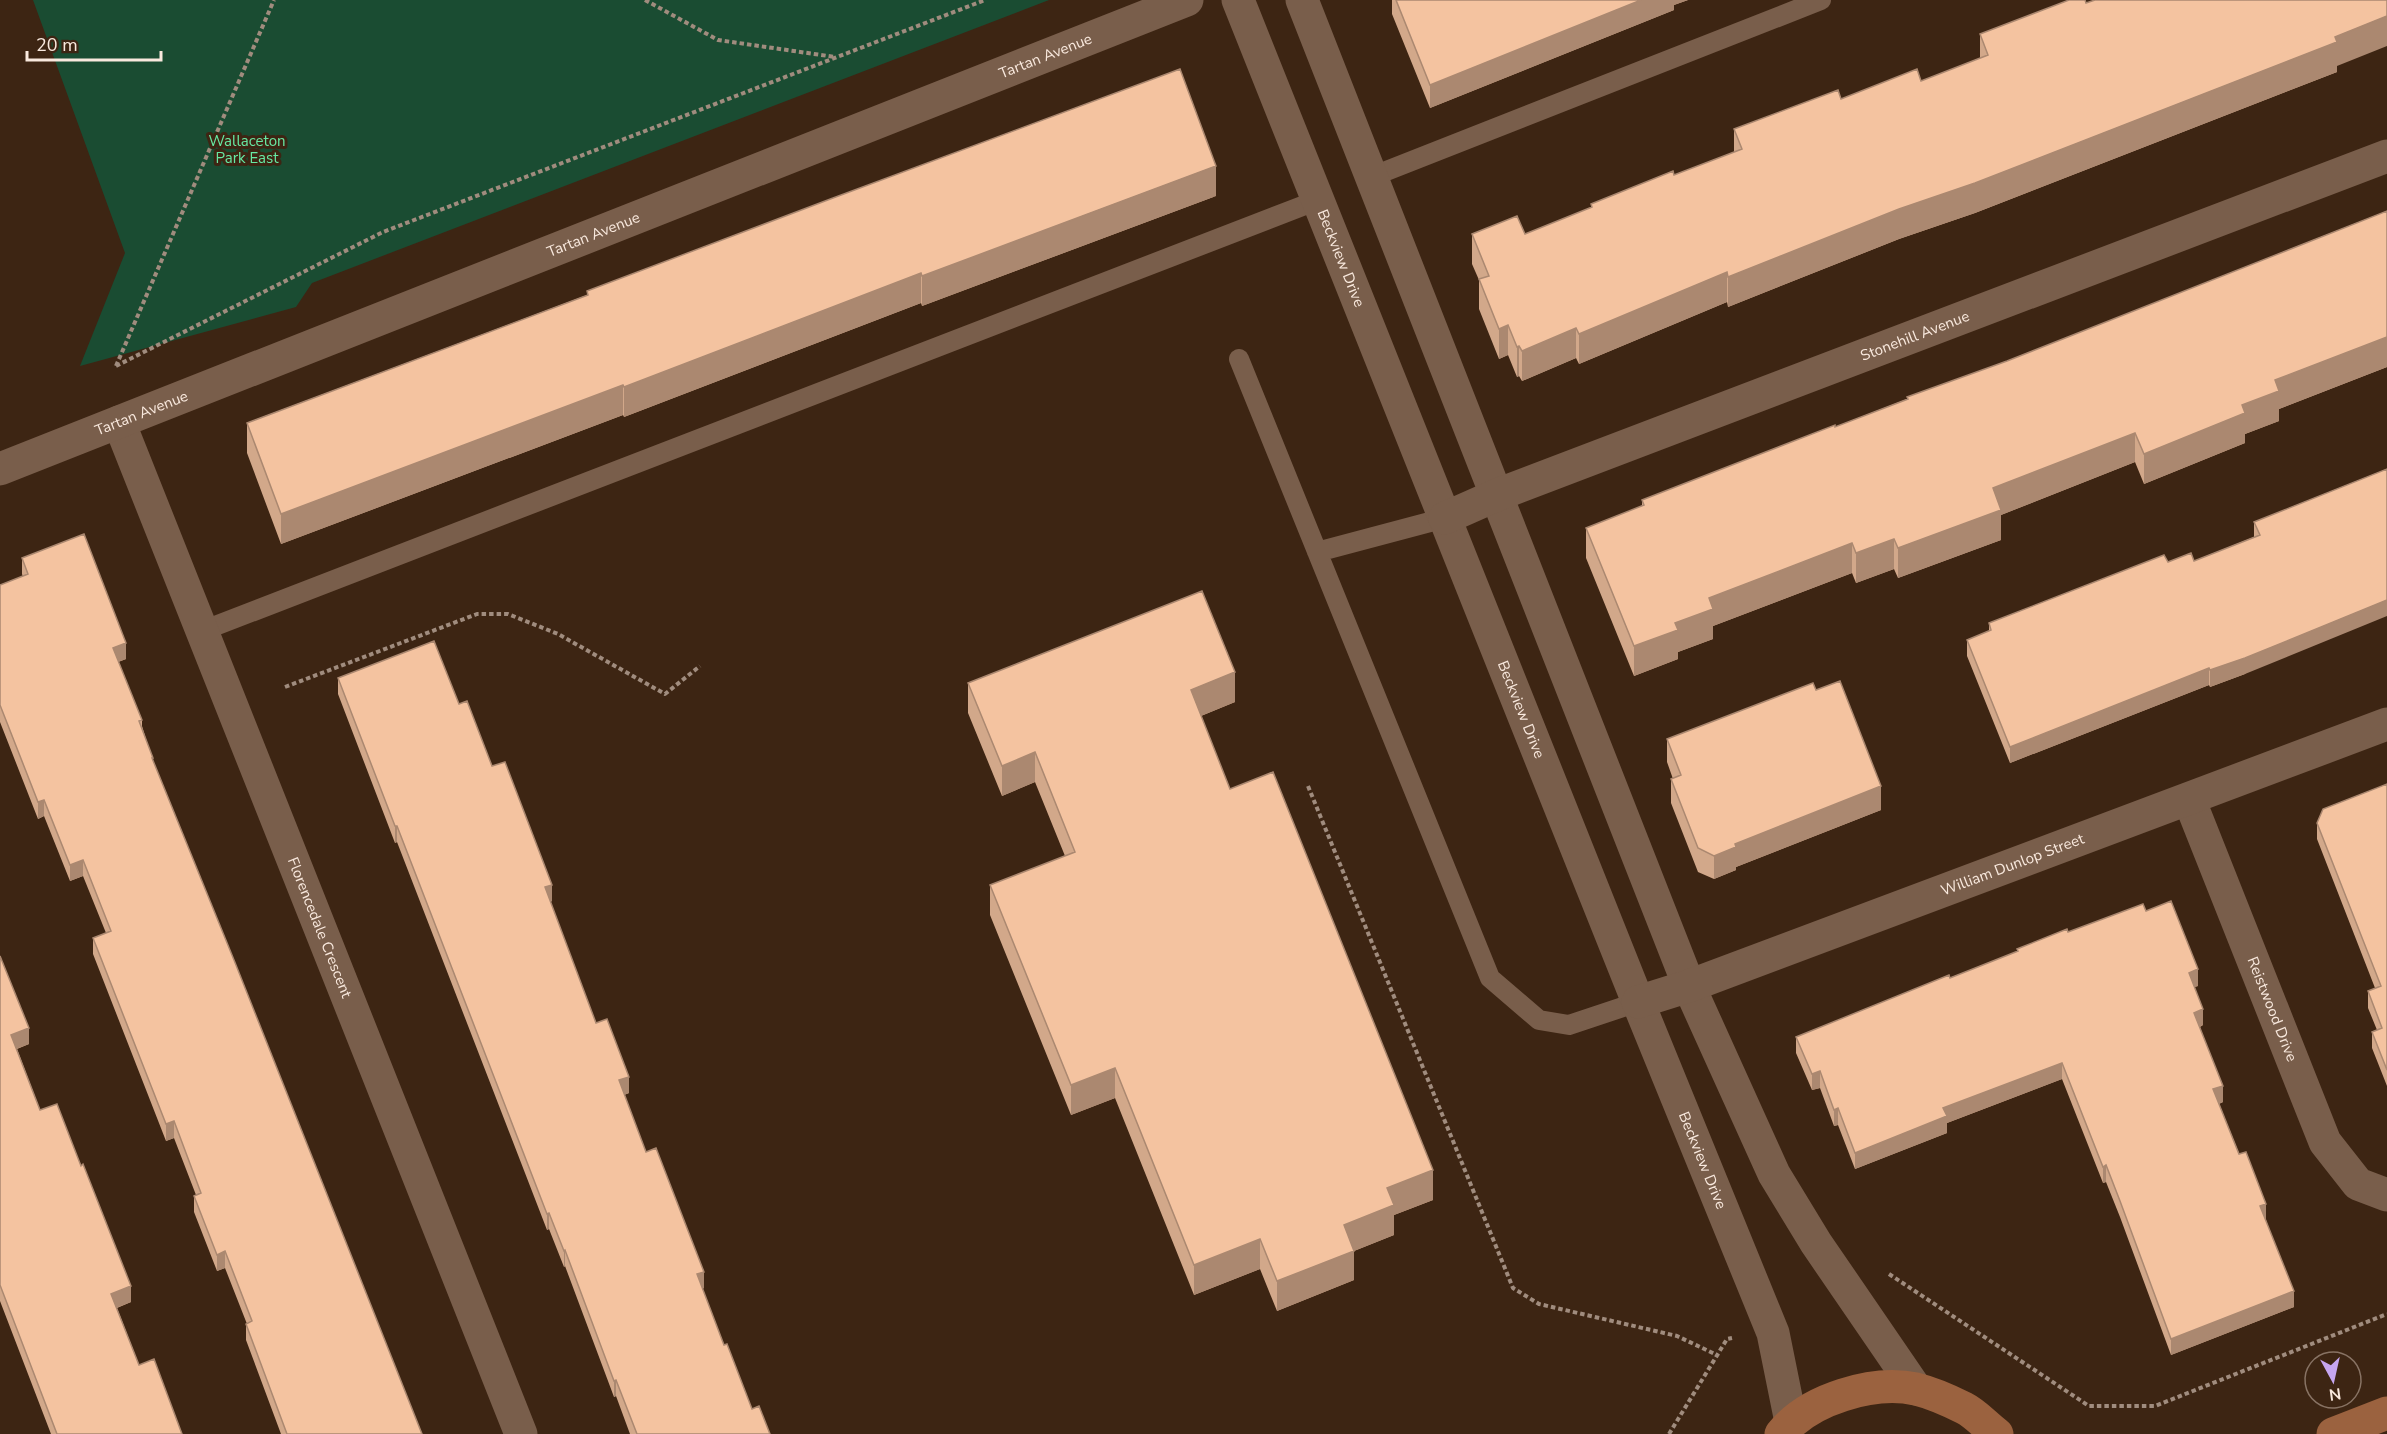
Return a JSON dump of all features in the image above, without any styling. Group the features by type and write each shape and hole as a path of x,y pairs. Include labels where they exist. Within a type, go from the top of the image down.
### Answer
{"main road":[{"path":"1786,1428 1833,1398 1874,1388 1916,1389 1966,1408 1996,1434"},
{"path":"2333,1434 2387,1413"}],"street":[{"name":"Tartan Avenue","path":"0,469 1187,0"},
{"name":"Beckview Drive","path":"1238,0 1638,1002 1773,1333 1786,1428"},
{"path":"1302,0 1689,986 1774,1173 1816,1243 1916,1389"},
{"name":"Stonehill Avenue","path":"1444,518 1497,495 2387,156"},
{"name":"Florencedale Crescent","path":"119,422 521,1434"},
{"name":"William Dunlop Street","path":"1638,1002 1689,986 2387,724"},
{"name":"Reistwood Drive","path":"2189,798 2325,1142 2358,1184 2387,1195"}],"lane":[{"path":"1371,177 1821,0"},
{"path":"202,631 1318,200"},
{"path":"1239,359 1490,978 1539,1020 1569,1025 1638,1002"},
{"path":"1317,552 1444,518"}],"path":[{"path":"274,0 116,366 383,232 985,0"},
{"path":"645,0 718,40 835,58"},
{"path":"285,687 477,614 508,614 558,634 665,694 700,666"},
{"path":"1308,786 1513,1288 1539,1304 1677,1336 1717,1355"},
{"path":"1889,1274 2089,1406 2155,1406 2387,1314"},
{"path":"1669,1434 1727,1339 1740,1336"}],"green space":[{"name":"Wallaceton Park East","path":"33,0 1049,0 312,283 296,307 80,366 125,253"}],"building":[{"path":"1396,0 1641,0 1430,85"},
{"path":"2069,0 2085,0 2086,3 2095,0 2387,0 2387,16 2335,37 2337,42 1975,183 1899,209 1728,277 1727,272 1579,334 1576,328 1522,351 1519,346 1517,347 1508,325 1499,329 1479,279 1489,276 1472,234 1517,216 1525,234 1673,171 1674,175 1742,149 1734,129 1838,90 1841,99 1917,69 1921,81 1988,55 1980,34"},
{"path":"1180,69 1216,166 922,276 921,273 624,387 623,385 281,514 247,423 588,295 587,291"},
{"path":"2387,211 2387,337 2275,380 2279,391 2242,405 2245,413 2144,454 2135,433 1993,488 2001,510 1898,548 1894,539 1856,553 1852,543 1709,598 1713,609 1675,623 1678,630 1634,646 1586,528 1644,505 1642,500 1908,399 1907,397 2007,361"},
{"path":"2387,469 2387,600 2245,658 2210,670 2209,668 2010,747 1967,640 1991,630 1989,623 2164,555 2168,562 2191,553 2194,561 2260,535 2254,522"},
{"path":"84,534 126,643 113,648 142,720 139,721 152,758 422,1434 287,1434 246,1324 252,1321 225,1251 217,1255 194,1196 201,1193 174,1121 166,1124 93,938 111,931 83,860 70,865 44,800 38,802 0,705 0,585 28,574 22,558"},
{"path":"1202,591 1235,672 1191,690 1230,789 1273,772 1433,1170 1387,1188 1394,1205 1344,1225 1354,1251 1277,1281 1260,1239 1194,1265 1115,1068 1071,1085 990,885 1075,852 1035,752 1002,766 968,683"},
{"path":"434,641 459,704 467,701 492,766 505,762 552,885 545,887 596,1023 607,1019 629,1077 619,1080 646,1152 656,1148 704,1272 697,1274 724,1345 727,1344 752,1409 759,1406 770,1434 637,1434 616,1380 614,1381 565,1250 549,1213 547,1214 338,678"},
{"path":"1840,681 1881,786 1735,844 1736,847 1714,856 1698,848 1671,779 1681,775 1667,739 1813,683 1816,690"},
{"path":"2387,784 2387,1070 2372,1032 2382,1028 2368,991 2381,986 2317,823 2323,809"},
{"path":"2171,901 2198,969 2189,973 2203,1009 2194,1013 2223,1086 2213,1089 2239,1154 2246,1152 2266,1204 2260,1206 2294,1291 2171,1339 2106,1165 2103,1167 2062,1063 1943,1108 1947,1116 1855,1153 1838,1108 1834,1110 1820,1071 1812,1074 1796,1037 1949,975 1950,978 2018,951 2017,949 2067,929 2068,932 2143,904 2146,911"},
{"path":"0,956 29,1028 11,1035 40,1110 57,1104 81,1166 83,1164 131,1286 111,1294 139,1365 154,1359 182,1434 57,1434 0,1285"}]}
